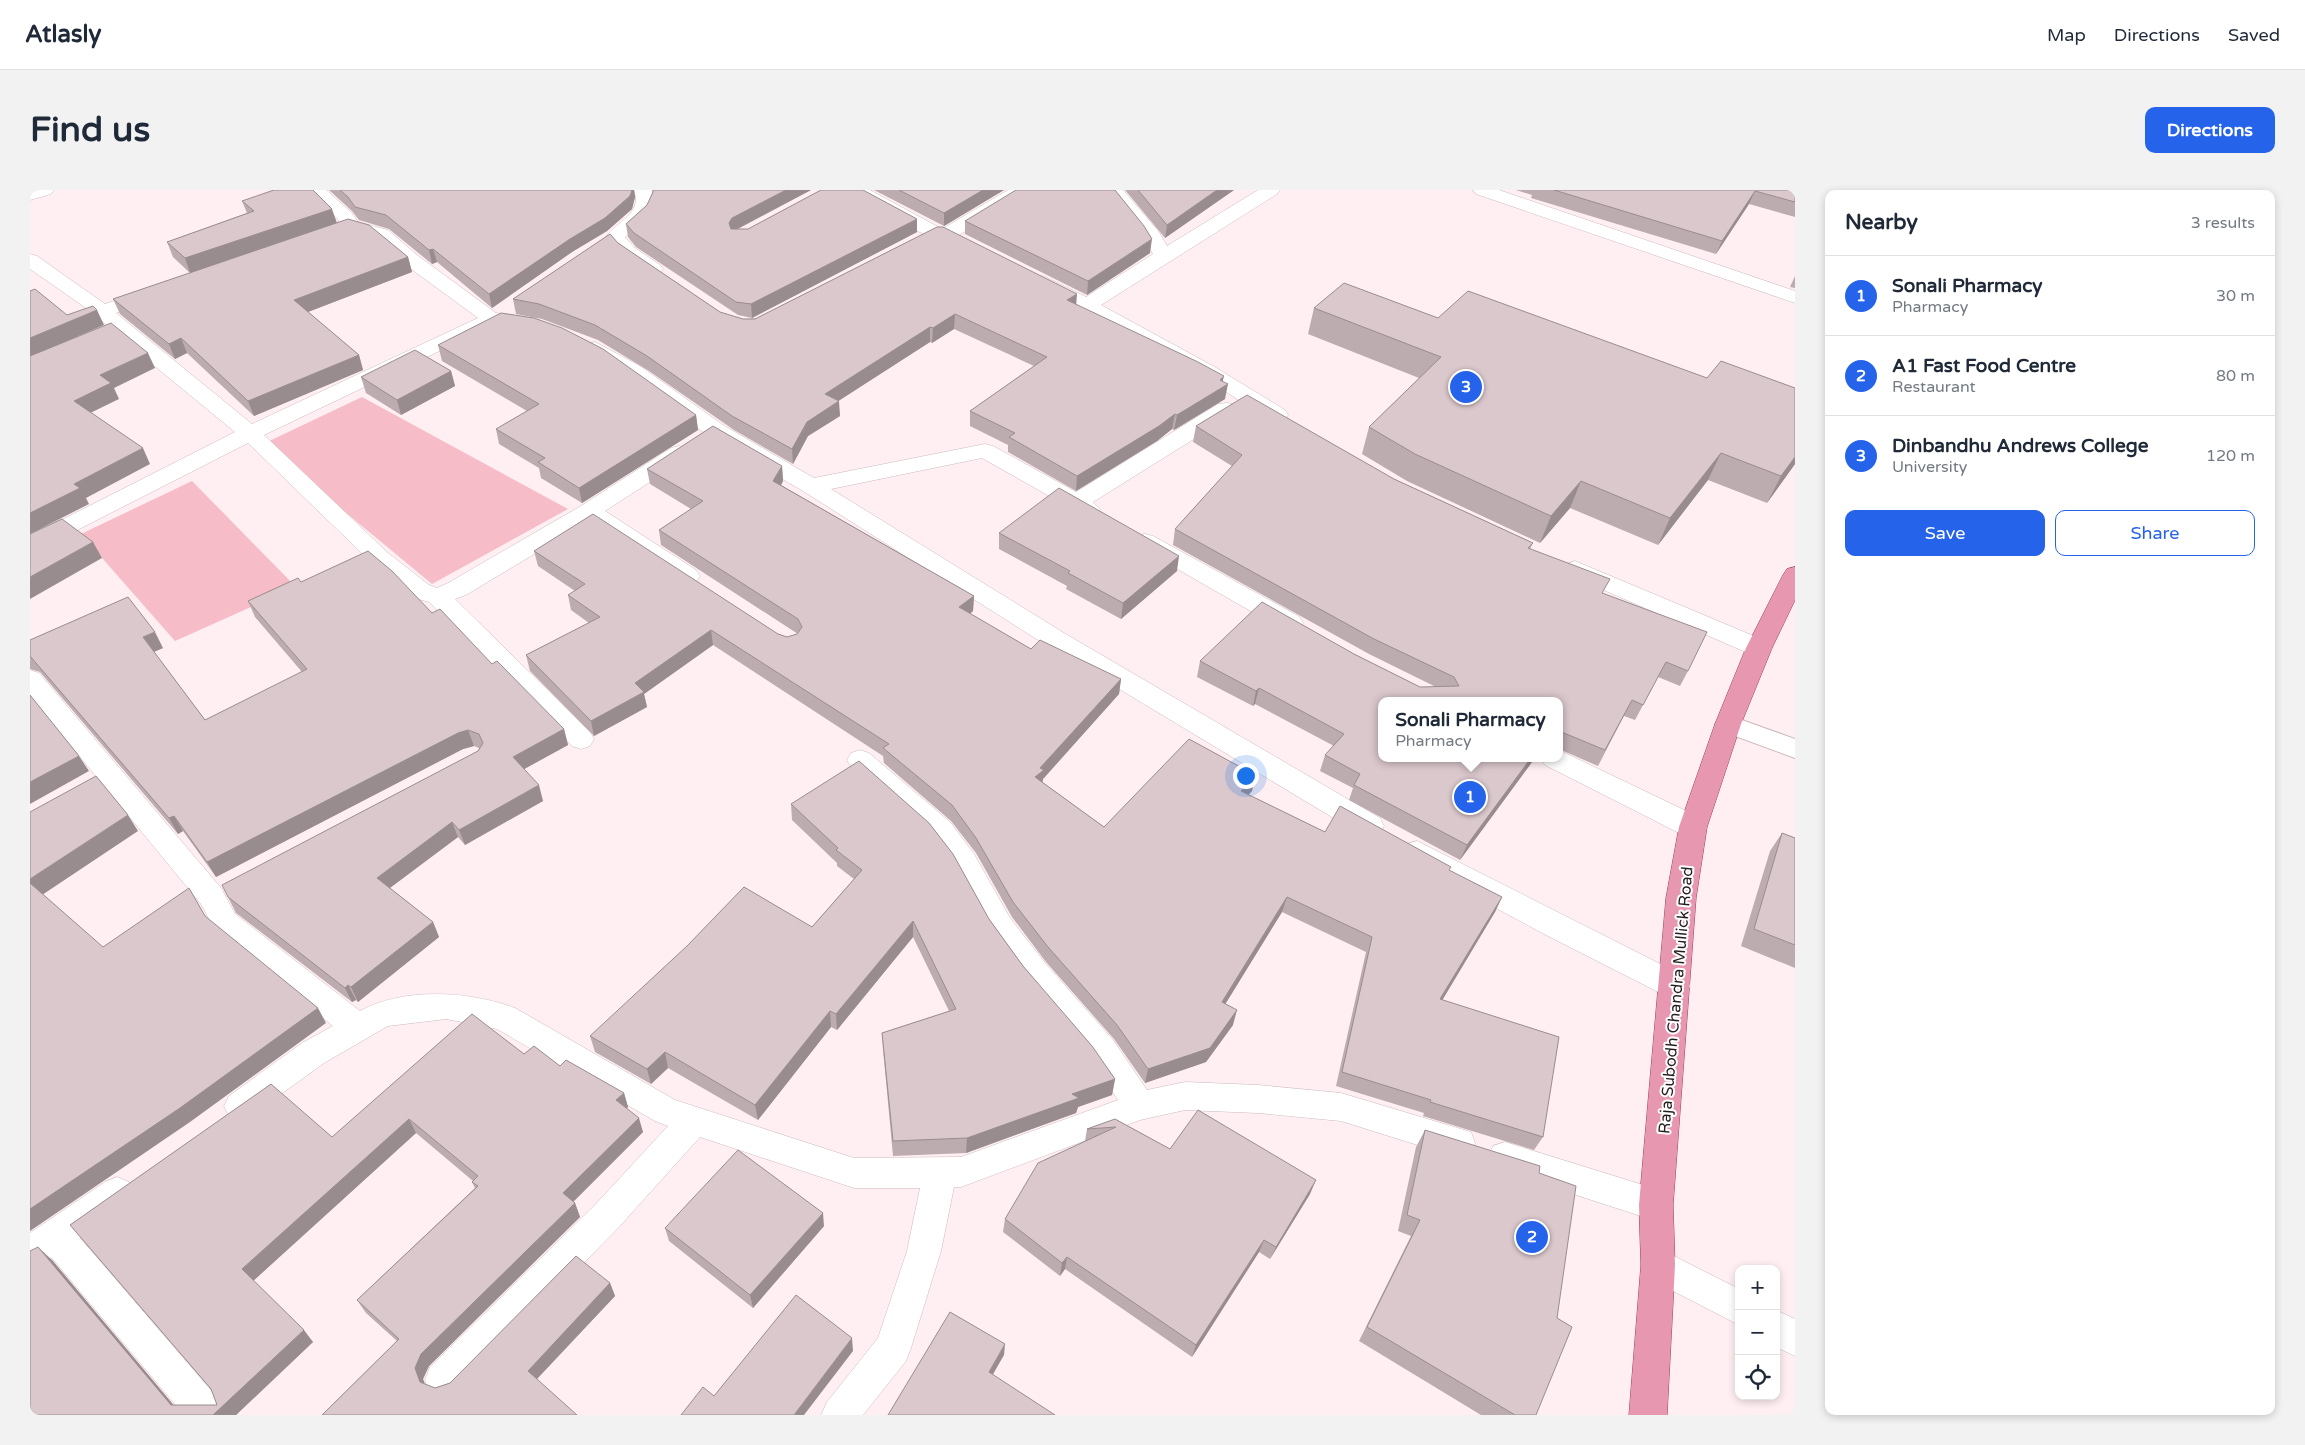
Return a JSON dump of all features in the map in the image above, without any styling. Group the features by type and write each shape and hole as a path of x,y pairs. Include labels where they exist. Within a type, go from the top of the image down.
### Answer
{"main road":[{"name":"Raja Subodh Chandra Mullick Road","path":"1648,1415 1658,1265 1656,1205 1681,898 1693,827 1728,724 1759,648 1795,575"}],"street":[{"path":"30,195 45,190"},
{"path":"315,190 345,216 351,226"},
{"path":"643,190 646,196 646,204 635,220 608,241 667,278"},
{"path":"858,190 942,233 972,245"},
{"path":"911,244 942,233 1021,190"},
{"path":"1113,190 1152,236 1163,256"},
{"path":"1088,305 1163,256 1271,190"},
{"path":"1482,190 1795,297"},
{"path":"324,235 351,226 381,234 410,259 492,319 528,323 551,329"},
{"path":"30,260 103,311 111,332 250,433 380,558 420,591 438,596 581,739"},
{"path":"1022,271 1206,370 1290,422"},
{"path":"103,311 168,289"},
{"path":"30,545 250,433 492,319 514,304"},
{"path":"575,339 633,370 715,430 811,486 1055,639 1321,799 1556,927 1675,986"},
{"path":"1077,502 1247,396"},
{"path":"438,596 457,589 589,511 715,430"},
{"path":"811,486 985,450 1308,633"},
{"path":"589,511 706,588"},
{"path":"1557,561 1759,648"},
{"path":"30,679 211,896 225,922 358,1028"},
{"path":"860,760 940,830 964,862 1000,926 1034,972 1102,1050 1140,1106"},
{"path":"1562,762 1693,827"},
{"path":"86,788 111,774"},
{"path":"211,896 237,883"},
{"path":"218,1122 312,1053 383,1014 446,1006 504,1017 666,1111 854,1173 962,1172 1140,1106 1185,1096 1258,1099 1341,1107 1656,1205"},
{"path":"443,1380 607,1216 695,1120"},
{"path":"840,1415 894,1348 924,1250 940,1172"},
{"path":"137,1179 43,1244 208,1415"},
{"path":"1658,1265 1735,1306"},
{"path":"1780,1330 1795,1338"}],"lane":[{"path":"1728,724 1795,749"}],"shaded area":[{"path":"362,397 568,509 432,584 263,444"},
{"path":"192,481 296,587 175,641 81,534"}],"building":[{"path":"274,190 313,190 332,209 185,258 167,242 254,211 242,201"},
{"path":"340,190 632,190 630,196 605,218 570,239 489,294 433,249 429,250 386,215 355,207"},
{"path":"653,190 786,190 732,218 729,223 731,229 748,229 821,190 863,190 917,219 751,304 736,302 634,233 626,224 647,205"},
{"path":"899,190 983,190 944,213"},
{"path":"1016,190 1115,190 1152,239 1088,281 965,221"},
{"path":"1138,190 1217,190 1167,225"},
{"path":"1554,190 1795,190 1795,202 1755,191 1722,241"},
{"path":"348,219 369,225 408,257 294,300 359,355 248,401 181,338 169,344 113,299"},
{"path":"937,227 943,227 1077,294 1067,300 1196,361 1224,376 1220,380 1228,384 1177,415 1175,414 1159,426 1077,476 1009,437 1015,433 970,411 1047,357 955,314 933,328 930,327 825,394 839,401 807,422 792,449 732,416 647,356 595,325 539,304 513,299 610,234 618,243 720,312 743,319 755,319"},
{"path":"1344,283 1438,318 1468,291 1707,378 1721,361 1795,388 1795,457 1781,476 1721,453 1670,518 1581,481 1551,516 1415,454 1369,427 1441,357 1314,308"},
{"path":"35,289 67,315 93,306 97,310 30,338 30,291"},
{"path":"501,313 534,318 562,328 603,349 696,415 579,488 538,462 545,458 496,429 539,404 438,345"},
{"path":"111,323 148,353 100,375 111,383 74,401 143,448 74,484 80,488 30,513 30,356"},
{"path":"415,350 451,371 397,400 361,377"},
{"path":"1247,395 1394,479 1533,543 1528,548 1610,579 1602,593 1707,632 1688,671 1666,662 1643,705 1632,700 1605,750 1563,733 1563,697 1378,697 1378,762 1528,762 1467,845 1354,785 1360,774 1325,755 1344,734 1259,688 1256,691 1200,661 1262,602 1354,654 1420,687 1459,686 1454,677 1374,639 1175,529 1242,455 1196,426"},
{"path":"713,426 782,466 773,481 974,596 959,607 1031,649 1040,640 1121,679 1040,768 1044,770 1035,777 1104,827 1189,739 1255,775 1241,791 1325,832 1340,806 1451,867 1449,870 1502,897 1440,999 1559,1037 1543,1137 1342,1072 1372,937 1287,897 1222,1002 1237,1010 1210,1048 1148,1069 1117,1025 1048,947 1013,902 976,838 952,805 883,748 889,744 711,630 635,683 644,692 591,721 526,655 600,617 568,595 585,584 534,551 593,514 778,634 787,637 797,634 802,627 798,619 659,530 703,501 647,469"},
{"path":"1059,488 1179,556 1123,603 1068,573 1070,571 999,533"},
{"path":"62,519 93,542 30,577 30,534"},
{"path":"368,551 392,571 432,613 440,609 492,664 497,661 564,729 513,757 539,785 459,830 452,822 377,878 433,922 351,987 348,985 345,988 228,897 222,885 478,751 483,743 479,734 468,730 458,733 207,862 174,816 169,818 30,656 30,640 128,597 155,632 143,637 205,720 307,669 248,601 298,578 301,582"},
{"path":"30,695 79,756 30,782"},
{"path":"859,761 929,823 953,854 989,919 1023,966 1092,1046 1115,1079 1072,1094 1079,1098 967,1138 893,1141 882,1033 956,1009 913,921 836,1014 830,1011 755,1105 665,1052 647,1069 590,1036 687,946 744,887 812,927 862,870 836,850 838,848 791,804"},
{"path":"96,776 128,815 30,879 30,812"},
{"path":"1782,833 1795,838 1795,945 1754,929"},
{"path":"30,883 103,947 189,888 205,916 318,1008 180,1108 30,1209"},
{"path":"472,1014 524,1054 534,1046 560,1066 566,1060 624,1093 616,1100 639,1118 563,1193 575,1203 421,1354 415,1368 420,1382 435,1388 450,1383 576,1256 610,1283 528,1371 577,1415 322,1415 399,1339 357,1300 478,1186 472,1182 478,1176 409,1119 242,1269 304,1330 213,1415 30,1415 30,1251 38,1247 171,1405 217,1405 211,1389 70,1225 271,1084 332,1137"},
{"path":"1198,1110 1316,1180 1276,1247 1264,1240 1196,1345 1067,1257 1062,1263 1005,1219 1038,1163 1116,1127 1087,1129 1115,1119 1170,1149"},
{"path":"1425,1130 1540,1166 1539,1173 1576,1186 1557,1318 1572,1327 1536,1415 1515,1415 1367,1327 1420,1220 1407,1215"},
{"path":"738,1150 823,1213 750,1295 665,1228"},
{"path":"796,1295 852,1338 794,1415 681,1415 703,1387 714,1396"},
{"path":"950,1312 1005,1344 989,1372 1055,1415 888,1415"}],"place":[{"name":"Dinbandhu Andrews College","path":"1466,387"},
{"name":"Sonali Pharmacy","path":"1470,797"},
{"name":"A1 Fast Food Centre","path":"1532,1237"}]}
